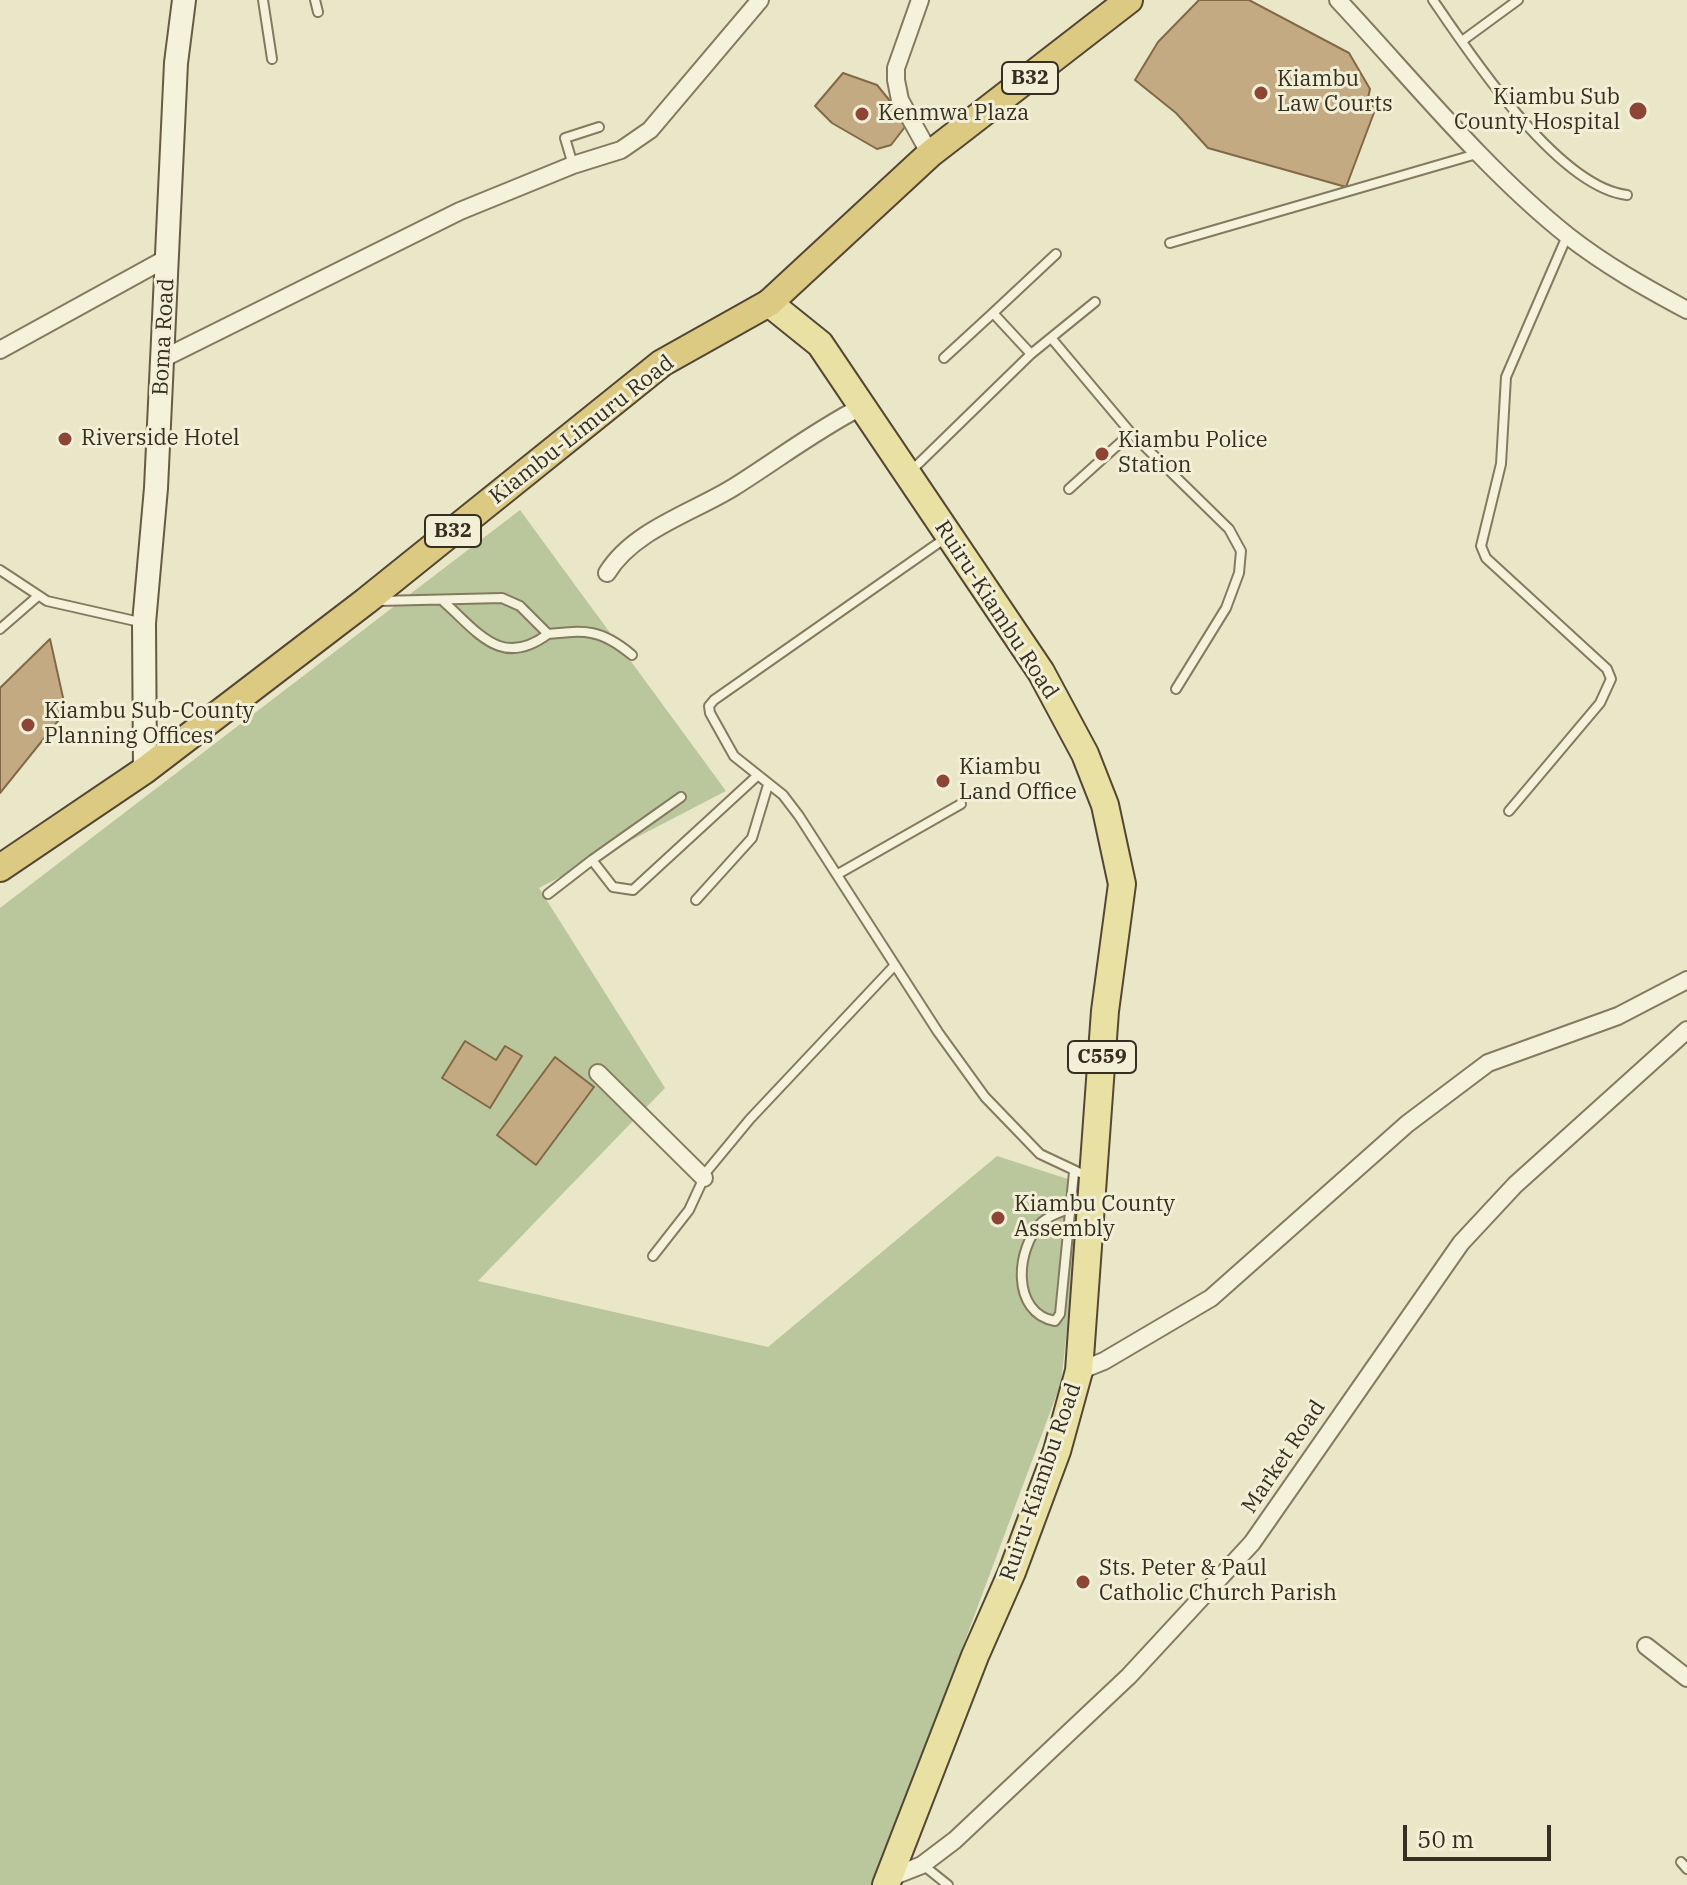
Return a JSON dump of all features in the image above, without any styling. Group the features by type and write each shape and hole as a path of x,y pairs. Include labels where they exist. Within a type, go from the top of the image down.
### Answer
{"highway":[{"name":"Kiambu-Limuru Road","path":"145,770 366,601 662,363 769,303 930,154 1129,0"},
{"name":"B32","path":"0,868 145,770"}],"main road":[{"name":"Boma Road","path":"145,770 144,623 162,359 176,63 184,0"},
{"name":"Ruiru-Kiambu Road","path":"769,303 820,344 1041,672 1085,754 1105,805 1122,884 1084,1175 1079,1371 1057,1451 1012,1572 975,1656 887,1882"}],"street":[{"path":"162,359 235,327 460,211 573,165 621,150 650,130 760,0"},
{"path":"920,0 896,80 900,100 930,154"},
{"path":"1338,0 1481,153 1568,235 1627,278 1687,310"},
{"path":"0,350 167,258"},
{"path":"607,573 615,560 641,540 734,487 826,425 861,407"},
{"path":"1079,1371 1104,1361 1211,1298 1407,1124 1488,1063 1618,1016 1687,980"},
{"name":"Market Road","path":"887,1882 922,1865 955,1840 1129,1676 1252,1543 1461,1243 1526,1174 1687,1030"},
{"path":"598,1073 704,1178"},
{"path":"1646,1646 1687,1678"}],"lane":[{"path":"263,0 272,59"},
{"path":"315,0 318,12"},
{"path":"1433,0 1542,142 1573,171 1610,193 1627,195"},
{"path":"1462,41 1518,0"},
{"path":"573,165 565,138 599,127"},
{"path":"1170,243 1481,153"},
{"path":"1509,811 1600,703 1611,679 1607,669 1486,558 1481,546 1501,464 1506,377 1568,235"},
{"path":"944,358 1056,254"},
{"path":"908,474 1031,354 1095,302"},
{"path":"993,313 1031,354"},
{"path":"1052,339 1131,433 1229,529 1241,551 1239,573 1226,608 1176,689"},
{"path":"1069,489 1131,433"},
{"path":"948,537 714,700 709,706 710,713 722,740 734,756 783,795 838,874 938,1032 1008,1125 1040,1154 1084,1175 1071,1208 1060,1314 1055,1321 1033,1313 1026,1300 1021,1274 1031,1239 1040,1223 1071,1208"},
{"path":"0,570 38,596 80,610 144,623"},
{"path":"0,629 38,596"},
{"path":"366,601 444,602 502,598 520,606 548,634"},
{"path":"444,602 489,642 502,648 518,649 548,634 575,631 604,634 632,655"},
{"path":"592,860 613,887 633,890 757,776"},
{"path":"696,900 752,838 768,785"},
{"path":"548,894 681,797"},
{"path":"838,874 961,804"},
{"path":"653,1256 689,1210 704,1178 750,1119 895,965"},
{"path":"922,1865 948,1885"}],"green space":[{"path":"520,510 726,791 539,888 665,1088 478,1281 768,1347 997,1156 1083,1184 1061,1383 874,1885 0,1885 0,908"}],"building":[{"name":"Kiambu Law Courts","path":"1199,0 1249,0 1349,53 1370,89 1368,98 1375,110 1346,187 1208,148 1176,113 1135,80 1158,42"},
{"name":"Kenmwa Plaza","path":"843,73 877,85 908,123 891,145 877,149 832,123 815,106"},
{"name":"Kiambu Sub-County Planning Offices","path":"50,639 66,711 0,793 0,688"},
{"path":"465,1041 496,1060 505,1046 522,1056 490,1108 442,1078"},
{"path":"555,1057 594,1087 536,1165 497,1135"}],"place":[{"name":"Kiambu Law Courts","path":"1261,93"},
{"name":"Kiambu Sub County Hospital","path":"1638,111"},
{"name":"Kenmwa Plaza","path":"862,114"},
{"name":"Riverside Hotel","path":"65,439"},
{"name":"Kiambu Police Station","path":"1102,454"},
{"name":"Kiambu Sub-County Planning Offices","path":"28,725"},
{"name":"Kiambu Land Office","path":"943,781"},
{"name":"Kiambu County Assembly","path":"998,1218"},
{"name":"Sts. Peter & Paul Catholic Church Parish","path":"1083,1582"}]}
